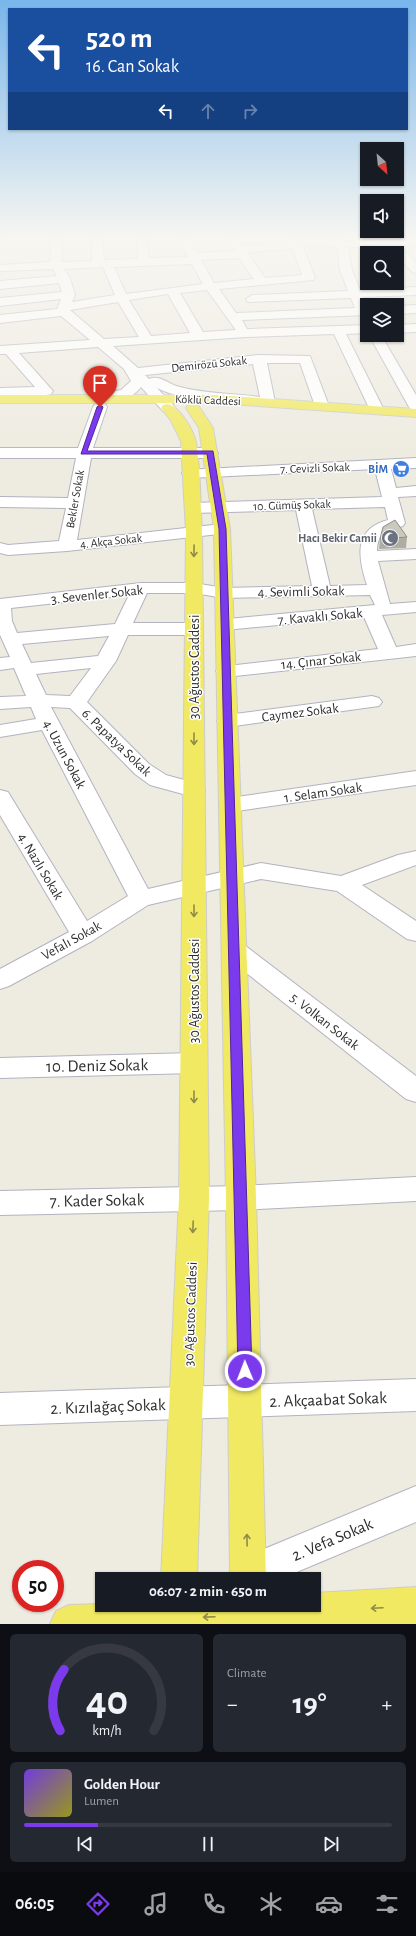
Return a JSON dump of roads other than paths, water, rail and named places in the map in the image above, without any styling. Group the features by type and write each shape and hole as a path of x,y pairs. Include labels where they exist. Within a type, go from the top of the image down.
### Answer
{"main road":[{"name":"Köklü Caddesi","path":"0,399 99,403 188,404 268,402 416,413"},
{"name":"Köklü Caddesi","path":"0,408 99,403 138,407 164,403"},
{"name":"30 Ağustos Caddesi","path":"164,403 183,429 188,441 194,532 194,1198 216,1403 244,1572"},
{"name":"Köklü Caddesi","path":"188,404 223,413 416,422"},
{"name":"30 Ağustos Caddesi","path":"180,1572 216,1403 241,1198 222,529 206,428 188,404"},
{"path":"138,407 160,413 183,429"},
{"path":"206,428 223,413"},
{"path":"321,1602 416,1606"},
{"path":"69,1624 178,1616 194,1612"}],"street":[{"path":"0,319 27,315"},
{"path":"69,315 134,370 164,403"},
{"path":"132,315 147,340"},
{"path":"184,315 199,337"},
{"path":"232,317 330,315"},
{"path":"232,317 246,333"},
{"path":"404,329 416,328"},
{"path":"3,349 246,333 360,329"},
{"path":"338,330 377,410"},
{"path":"379,342 416,407"},
{"path":"0,392 46,391 3,349"},
{"path":"154,381 176,390 193,394 246,398 268,402 259,359"},
{"name":"Demirözü Sokak","path":"134,370 220,377 259,359 305,359 322,406"},
{"path":"134,370 154,381 188,404"},
{"path":"99,403 124,394 135,388 138,381 134,370"},
{"name":"Bekler Sokak","path":"67,546 84,453 99,403"},
{"path":"0,453 210,453"},
{"name":"7. Cevizli Sokak","path":"190,473 416,464"},
{"path":"382,465 391,497 403,522 385,526 375,532 370,541 368,557 377,590 378,611 389,653"},
{"name":"10. Gümüş Sokak","path":"193,508 303,505 391,497 416,491"},
{"path":"0,502 74,503"},
{"path":"303,505 322,590"},
{"name":"4. Akça Sokak","path":"0,548 8,550 67,546 222,529"},
{"path":"368,557 416,554"},
{"name":"3. Sevenler Sokak","path":"3,618 141,588 194,588 224,593"},
{"name":"6. Papatya Sokak","path":"141,588 106,661 76,702 95,724 142,769 158,780 194,790"},
{"name":"4. Sevimli Sokak","path":"224,593 377,590"},
{"name":"7. Kavaklı Sokak","path":"225,624 416,607"},
{"path":"3,618 122,629 194,629"},
{"name":"4. Uzun Sokak","path":"3,618 48,722 141,899"},
{"name":"14. Çınar Sokak","path":"226,670 416,650"},
{"path":"0,664 23,666 106,661"},
{"path":"0,703 38,701 76,702"},
{"name":"Caymez Sokak","path":"227,721 372,702"},
{"path":"0,731 48,722"},
{"name":"1. Selam Sokak","path":"230,805 415,781"},
{"name":"4. Nazlı Sokak","path":"0,797 83,934"},
{"path":"343,884 406,860 416,858"},
{"name":"Vefalı Sokak","path":"0,980 83,934 141,899 261,871 343,884"},
{"path":"343,884 416,933"},
{"name":"5. Volkan Sokak","path":"234,950 416,1091"},
{"name":"10. Deniz Sokak","path":"0,1068 194,1063"},
{"path":"194,1198 241,1198 416,1189"},
{"name":"7. Kader Sokak","path":"0,1203 194,1198"},
{"name":"2. Akçaabat Sokak","path":"216,1403 416,1395"},
{"name":"2. Kızılağaç Sokak","path":"0,1409 216,1403"},
{"name":"2. Vefa Sokak","path":"296,1572 416,1504"}],"place":[{"name":"BİM","path":"401,469"},
{"name":"Hacı Bekir Camii","path":"390,538"}]}
